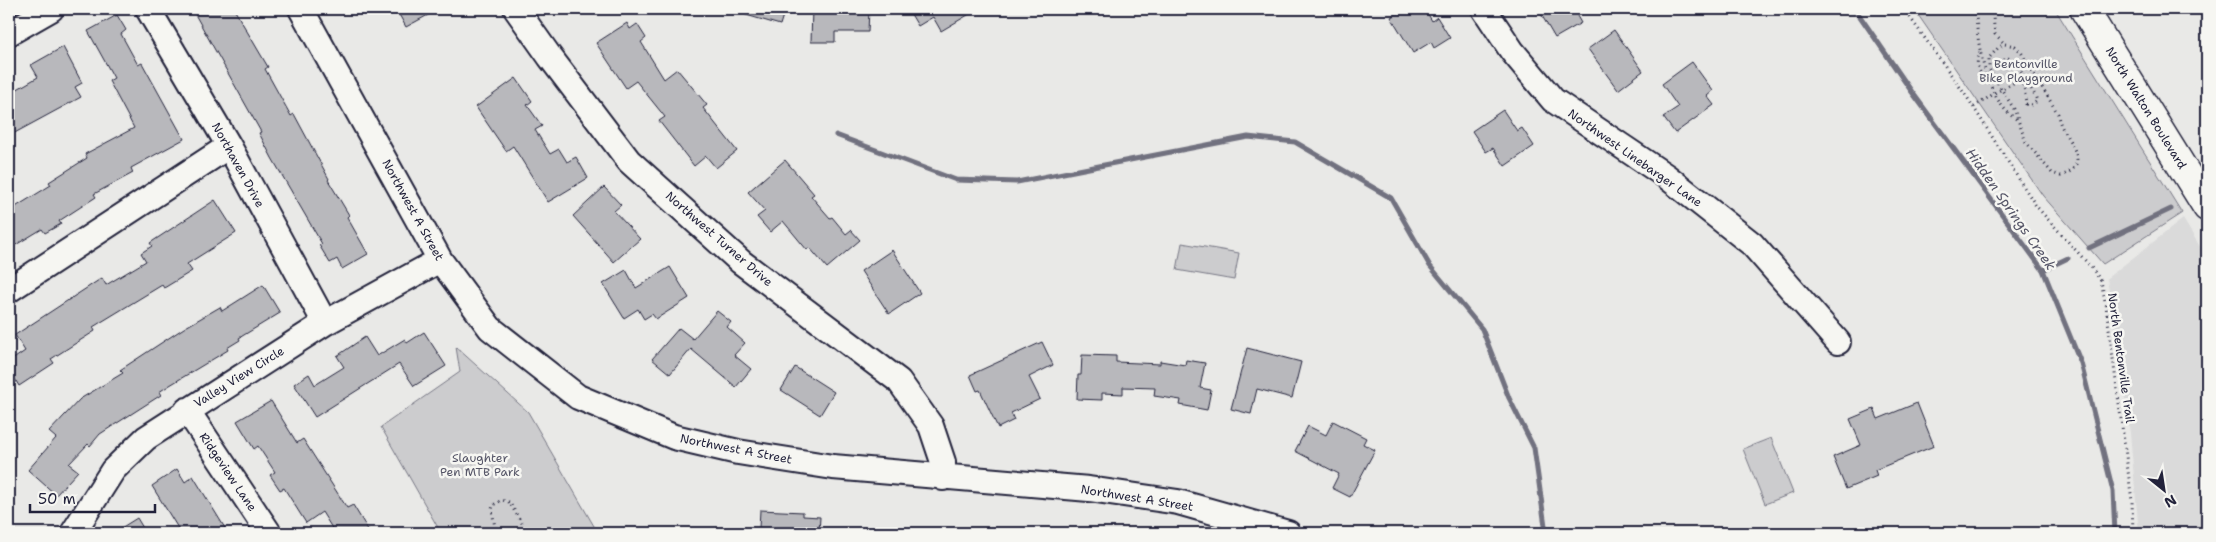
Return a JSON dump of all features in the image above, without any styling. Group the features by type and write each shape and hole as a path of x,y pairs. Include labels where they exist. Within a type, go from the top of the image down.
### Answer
{"main road":[{"name":"North Walton Boulevard","path":"2084,9 2207,207"}],"street":[{"path":"9,33 51,9"},
{"name":"Northaven Drive","path":"148,9 229,146 325,323"},
{"name":"Northwest A Street","path":"301,9 440,260 490,328 578,396 674,437 738,452 833,467 943,478 1089,489 1178,502 1288,533"},
{"name":"Northwest Turner Drive","path":"516,9 629,161 741,262 899,381 931,426 943,462 943,478"},
{"name":"Northwest Linebarger Lane","path":"1484,9 1512,51 1553,100 1666,176 1752,244 1838,342"},
{"path":"9,290 229,146"},
{"name":"Valley View Circle","path":"73,533 113,470 146,438 325,323 440,260"},
{"name":"Ridgeview Lane","path":"187,410 269,533"}],"path":[{"name":"North Bentonville Trail","path":"1904,9 1974,107 2036,206 2101,282 2106,306 2132,501 2133,533"},
{"path":"1976,9 1977,34 1987,79 1993,94 2017,119"},
{"path":"1992,9 1995,34 2005,44 2015,46 2021,52 2058,114 2058,122 2077,154 2078,163 2072,172 2062,176 2052,173 2026,142 2014,109 1989,69 1989,58 1998,48 2005,44"},
{"path":"1980,50 1977,64 1980,72 1987,79"},
{"path":"2008,58 2014,60 2035,94 2037,101 2032,105 2026,104 2025,90 2018,81 2002,66 2004,60 2008,58"},
{"path":"1974,107 2001,89 2018,81"},
{"path":"496,533 492,510 493,505 502,500 508,502 528,533"}],"shaded area":[{"path":"2183,219 2207,258 2207,533 2139,533 2130,433 2107,278"}],"green space":[{"name":"Bentonville Bike Playground","path":"1914,9 2055,9 2182,213 2103,264 2043,196"},
{"path":"1182,243 1239,253 1234,280 1177,270"},
{"name":"Slaughter Pen MTB Park","path":"456,347 528,412 598,533 441,533 381,427 460,372"},
{"path":"1771,438 1793,493 1765,504 1743,449"}],"building":[{"path":"192,9 234,9 268,67 265,69 291,116 294,114 368,254 342,269 337,259 330,263 319,245 322,244 272,158 259,133 261,132"},
{"path":"396,9 439,9 406,27"},
{"path":"737,9 785,9 780,25 736,12"},
{"path":"812,9 869,9 868,32 835,32 835,42 811,42"},
{"path":"908,9 978,9 941,31 933,17 918,26"},
{"path":"1405,9 1425,9 1432,21 1437,17 1450,38 1434,48 1431,42 1413,53 1391,17"},
{"path":"1538,9 1573,9 1581,23 1555,38"},
{"path":"117,15 126,30 121,34 138,65 142,63 184,139 131,168 133,173 94,194 96,197 59,221 61,224 45,233 42,229 9,249 9,211 51,185 49,182 87,158 85,154 134,128 109,81 114,78 88,31"},
{"path":"627,23 630,29 637,24 646,38 641,42 664,79 677,69 707,105 703,108 737,151 716,168 706,156 694,166 659,121 665,117 636,81 626,88 596,43"},
{"path":"1614,30 1643,71 1618,90 1588,49"},
{"path":"63,47 82,83 75,87 81,97 9,136 9,99 17,95 14,91 38,77 31,65"},
{"path":"1692,62 1713,91 1707,96 1714,105 1675,133 1663,117 1678,107 1662,84"},
{"path":"516,78 532,101 527,105 542,126 535,130 550,154 559,149 567,162 576,157 588,178 548,202 513,146 506,151 476,107"},
{"path":"1503,110 1517,131 1522,128 1534,146 1505,166 1493,148 1486,152 1472,131"},
{"path":"785,160 814,194 811,196 830,218 832,217 846,234 851,230 860,240 827,268 809,247 807,250 783,221 770,232 757,217 765,211 748,192"},
{"path":"604,187 621,205 614,211 640,239 614,262 573,216"},
{"path":"215,200 236,233 187,264 192,271 164,288 162,285 93,327 95,331 51,359 54,363 19,386 9,369 9,362 25,351 15,335 102,278 106,285 146,261 141,253 152,246 150,243"},
{"path":"892,250 920,293 889,314 861,271"},
{"path":"670,267 689,298 656,319 652,314 644,319 638,309 624,318 603,284 626,270 636,288"},
{"path":"263,285 280,313 239,338 240,340 227,348 228,350 159,392 161,395 100,434 90,446 88,444 69,464 78,471 56,495 28,470 56,438 49,432 80,399 123,373 120,370 184,328 220,307 222,311"},
{"path":"717,311 731,322 727,327 745,343 734,355 751,369 736,387 691,349 670,374 652,359 679,328 693,339"},
{"path":"424,332 446,366 414,386 399,364 315,417 294,384 309,374 315,385 344,367 337,356 365,337 377,356 405,339 407,343"},
{"path":"1042,342 1053,365 1029,377 1040,399 1011,413 1014,420 998,428 980,390 977,391 970,375"},
{"path":"1247,348 1301,362 1292,398 1257,389 1251,414 1231,409"},
{"path":"1082,355 1116,356 1116,362 1160,364 1160,361 1185,365 1186,360 1205,363 1200,388 1211,390 1207,410 1180,405 1181,400 1154,396 1155,388 1123,387 1123,394 1102,393 1102,400 1077,399 1078,375 1081,375"},
{"path":"795,367 834,392 820,415 781,390"},
{"path":"271,401 297,443 303,439 347,508 353,505 370,533 335,533 322,512 306,523 284,488 280,490 270,475 275,472 258,446 254,449 237,421"},
{"path":"1917,403 1934,446 1875,470 1877,476 1846,489 1833,457 1861,445 1850,419 1874,409 1878,419"},
{"path":"1333,421 1366,438 1363,444 1375,450 1350,497 1332,488 1339,474 1295,451 1308,426 1326,435"},
{"path":"177,469 185,482 193,476 228,533 181,533 152,486"},
{"path":"760,510 803,512 803,516 820,517 819,533 767,533 767,529 759,528"},
{"path":"137,518 146,533 113,533"}],"waterway":[{"name":"Hidden Springs Creek","path":"1855,9 1912,92 2043,270 2081,363 2113,491 2115,533"},
{"path":"836,135 956,180 1017,182 1248,137 1295,142 1391,198 1430,266 1482,329 1509,398 1534,448 1546,533"},
{"path":"2089,248 2171,209"},
{"path":"2043,270 2068,258"}]}
